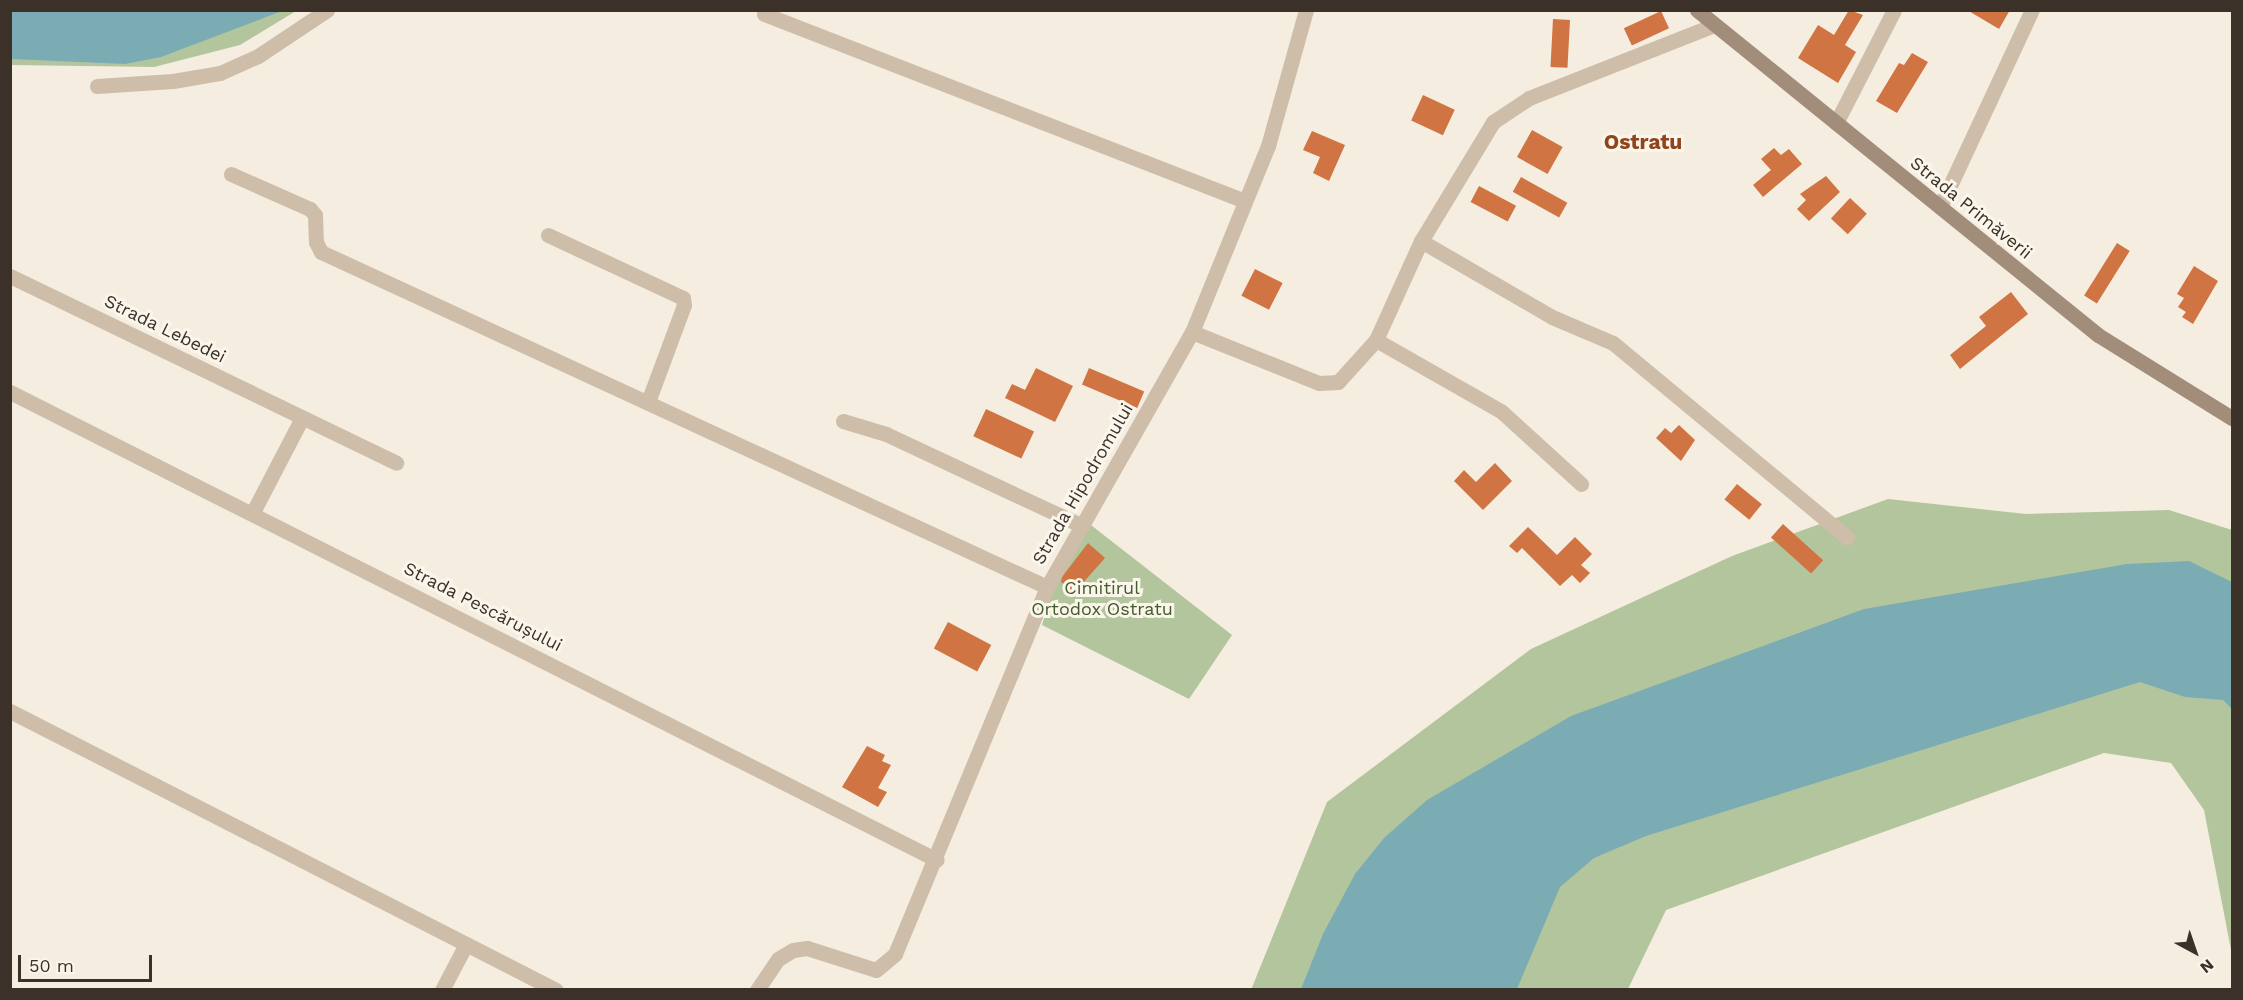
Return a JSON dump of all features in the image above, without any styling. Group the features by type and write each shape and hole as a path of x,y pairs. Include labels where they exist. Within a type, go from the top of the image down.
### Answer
{"main road":[{"name":"Strada Primăverii","path":"1697,10 2098,335 2232,417"}],"street":[{"path":"97,86 173,81 220,73 258,56 327,10"},
{"name":"Strada Hipodromului","path":"758,990 778,959 793,950 807,948 876,970 889,963 937,860 1047,587 1192,332 1268,146 1306,10"},
{"path":"1836,123 1894,10"},
{"path":"1940,207 2032,10"},
{"path":"764,14 1245,201"},
{"path":"1192,332 1319,382 1338,382 1376,340 1421,241 1493,122 1528,98 1714,25"},
{"path":"231,174 310,209 315,215 316,242 321,252 1047,587"},
{"path":"548,235 683,298 684,305 648,402"},
{"path":"1421,241 1552,317 1613,342 1847,537"},
{"name":"Strada Lebedei","path":"10,276 396,463"},
{"path":"1376,340 1502,412 1581,484"},
{"name":"Strada Pescărușului","path":"10,392 254,512 937,860"},
{"path":"254,512 302,418"},
{"path":"843,421 886,434 1082,526"},
{"path":"10,711 556,990"},
{"path":"442,990 466,944"}],"green space":[{"path":"11,11 296,11 240,45 154,67 11,65"},
{"path":"1888,499 2026,514 2169,510 2232,530 2232,955 2204,810 2171,763 2104,753 1666,910 1628,989 1251,990 1327,802 1531,649 1732,556"},
{"name":"Cimitirul Ortodox Ostratu","path":"1087,522 1232,635 1189,699 1042,625 1054,584"}],"water":[{"path":"11,10 282,11 161,57 125,64 11,59"},
{"path":"2189,561 2232,582 2232,709 2223,700 2185,697 2140,682 1646,836 1594,858 1560,887 1517,989 1301,989 1323,934 1355,874 1384,838 1427,800 1571,716 1864,609 2127,564"}],"building":[{"path":"1849,10 1863,15 1845,45 1856,52 1838,83 1798,58 1818,25 1834,35"},
{"path":"1967,10 2010,10 1999,29"},
{"path":"1661,11 1669,28 1632,46 1624,28"},
{"path":"1553,19 1570,20 1567,68 1550,67"},
{"path":"1912,53 1928,62 1897,113 1876,101 1899,63 1904,65"},
{"path":"1423,95 1455,110 1443,135 1411,120"},
{"path":"1532,130 1563,147 1548,174 1517,157"},
{"path":"1312,131 1345,145 1329,181 1313,173 1320,157 1303,150"},
{"path":"1774,148 1781,155 1789,149 1802,164 1763,197 1753,185 1771,170 1761,159"},
{"path":"1826,176 1840,192 1809,221 1797,209 1806,200 1800,194"},
{"path":"1521,177 1567,203 1559,218 1513,192"},
{"path":"1479,186 1516,206 1508,222 1471,202"},
{"path":"1850,198 1867,214 1848,234 1831,218"},
{"path":"2117,243 2130,251 2097,304 2084,296"},
{"path":"2194,266 2218,281 2193,324 2182,317 2186,312 2178,307 2184,298 2177,294"},
{"path":"1255,269 1283,283 1269,310 1241,296"},
{"path":"2011,292 2028,314 1960,369 1950,355 1986,326 1979,317"},
{"path":"1036,368 1073,386 1055,422 1005,398 1012,384 1025,390"},
{"path":"1089,368 1144,391 1137,408 1082,385"},
{"path":"986,409 1034,431 1021,459 973,436"},
{"path":"1679,425 1695,440 1681,461 1656,438 1665,428 1671,433"},
{"path":"1495,463 1512,481 1483,510 1454,481 1464,470 1476,482"},
{"path":"1737,484 1762,504 1749,520 1724,500"},
{"path":"1783,524 1823,560 1811,574 1771,537"},
{"path":"1528,527 1557,555 1575,537 1592,554 1581,565 1590,573 1580,583 1572,575 1560,586 1522,548 1517,553 1509,546"},
{"path":"1088,543 1105,558 1081,585 1071,590 1061,582 1062,577"},
{"path":"948,622 991,645 977,671 934,648"},
{"path":"867,746 885,755 882,761 891,765 878,788 887,792 878,807 842,787"}],"district":[{"name":"Ostratu","path":"1643,142"}]}
